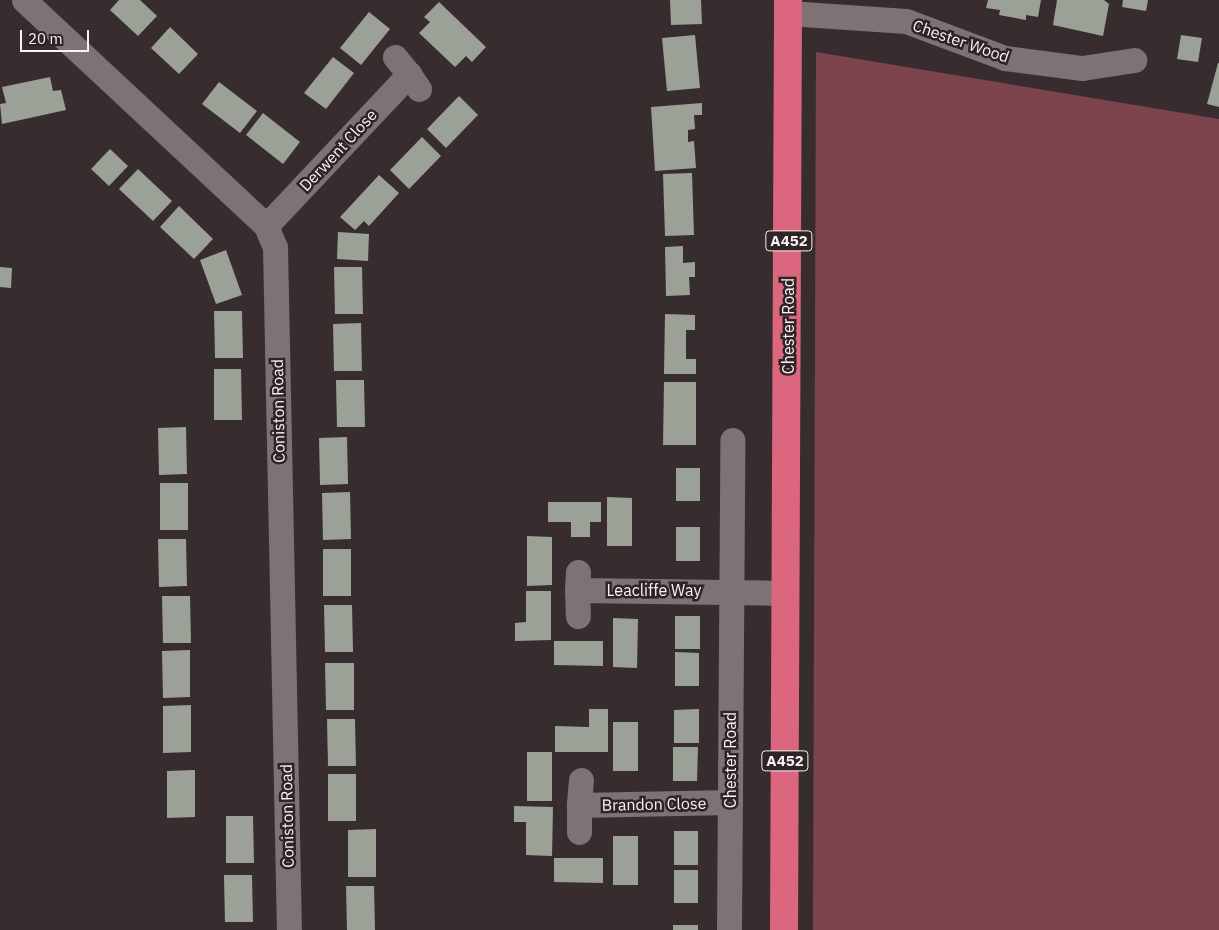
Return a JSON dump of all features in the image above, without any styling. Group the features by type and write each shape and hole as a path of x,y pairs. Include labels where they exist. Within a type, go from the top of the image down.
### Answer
{"highway":[{"name":"Chester Road","path":"784,930 788,7"}],"street":[{"name":"Coniston Road","path":"24,0 266,226 275,247 289,930"},
{"name":"Chester Wood","path":"788,7 906,21 1005,58 1082,68 1134,60"},
{"name":"Derwent Close","path":"266,226 408,74"},
{"name":"Chester Road","path":"729,930 732,440"},
{"name":"Leacliffe Way","path":"578,616 578,581 730,590"},
{"path":"730,590 786,593"},
{"name":"Brandon Close","path":"579,832 581,780"},
{"name":"Brandon Close","path":"579,805 730,802"}],"shaded area":[{"path":"816,52 1219,119 1219,930 813,930"}],"building":[{"path":"119,0 140,0 157,16 138,36 110,10"},
{"path":"670,0 701,0 702,24 671,25"},
{"path":"988,0 1041,0 1038,17 1026,15 1026,20 999,15 1000,10 986,8"},
{"path":"1057,0 1104,0 1109,4 1103,36 1053,25"},
{"path":"1123,0 1148,0 1146,11 1122,7"},
{"path":"439,2 486,47 472,62 466,56 455,67 419,33 430,22 424,17"},
{"path":"369,12 390,29 361,65 340,48"},
{"path":"170,27 198,54 179,74 151,48"},
{"path":"695,35 700,88 667,91 662,38"},
{"path":"1181,35 1202,38 1198,62 1177,59"},
{"path":"333,57 354,73 326,109 304,93"},
{"path":"1219,63 1219,107 1207,104"},
{"path":"50,77 53,91 61,90 66,110 2,124 0,104 6,103 2,87"},
{"path":"219,82 257,111 240,133 202,104"},
{"path":"459,96 478,115 446,148 427,129"},
{"path":"702,103 702,115 694,115 695,129 688,130 688,142 694,141 696,168 655,171 651,107"},
{"path":"263,113 300,142 283,164 246,135"},
{"path":"422,137 441,156 409,189 390,170"},
{"path":"110,149 128,166 109,186 91,169"},
{"path":"138,169 172,201 153,221 119,189"},
{"path":"692,173 694,235 665,236 663,174"},
{"path":"379,175 399,193 369,226 364,221 355,230 340,217"},
{"path":"179,206 213,239 194,259 160,227"},
{"path":"338,232 369,234 368,261 337,259"},
{"path":"683,246 683,263 695,262 695,277 689,277 690,295 666,296 665,247"},
{"path":"226,250 242,295 216,304 200,260"},
{"path":"0,267 12,268 11,288 0,287"},
{"path":"334,267 362,267 363,314 335,314"},
{"path":"214,311 242,311 243,358 215,358"},
{"path":"665,314 695,315 695,330 686,330 686,359 696,359 696,374 664,374"},
{"path":"361,323 362,371 334,371 333,324"},
{"path":"214,369 241,369 242,420 214,420"},
{"path":"336,380 364,380 365,427 337,427"},
{"path":"664,382 696,382 696,445 663,445"},
{"path":"186,427 187,474 159,475 158,428"},
{"path":"347,437 348,484 320,485 319,438"},
{"path":"676,468 700,468 700,501 676,501"},
{"path":"160,483 188,483 188,530 160,530"},
{"path":"350,492 351,539 323,540 322,493"},
{"path":"607,497 632,498 632,546 607,546"},
{"path":"548,502 601,502 601,522 590,522 590,537 571,537 571,522 548,522"},
{"path":"676,527 700,527 700,561 676,561"},
{"path":"527,536 552,537 552,585 527,586"},
{"path":"158,539 186,539 187,586 159,587"},
{"path":"323,549 351,549 351,596 323,596"},
{"path":"526,591 551,591 551,640 515,641 515,623 526,622"},
{"path":"162,596 190,596 191,643 163,643"},
{"path":"324,605 352,605 353,652 325,652"},
{"path":"675,616 700,616 700,649 675,649"},
{"path":"613,618 638,619 637,668 613,667"},
{"path":"554,641 603,641 603,666 554,665"},
{"path":"190,650 190,697 163,698 162,651"},
{"path":"675,652 699,653 699,686 675,686"},
{"path":"325,663 354,663 354,710 326,710"},
{"path":"191,705 191,752 163,753 163,706"},
{"path":"589,709 608,709 608,752 555,752 555,726 589,727"},
{"path":"699,709 699,743 674,743 674,710"},
{"path":"327,719 355,719 356,766 328,766"},
{"path":"613,722 638,722 638,771 613,771"},
{"path":"673,747 698,747 697,781 673,781"},
{"path":"527,752 552,752 552,801 527,801"},
{"path":"195,770 195,817 167,818 167,771"},
{"path":"328,774 356,774 356,821 328,821"},
{"path":"514,806 553,807 552,856 526,855 526,822 514,822"},
{"path":"226,816 253,816 254,863 226,863"},
{"path":"376,829 376,877 348,877 348,830"},
{"path":"674,831 698,831 698,865 674,865"},
{"path":"613,836 638,836 638,885 613,885"},
{"path":"554,858 603,858 603,883 554,882"},
{"path":"674,870 698,870 698,903 674,903"},
{"path":"224,875 252,875 253,922 225,922"},
{"path":"346,886 374,886 375,930 347,930"},
{"path":"673,925 698,925 698,930 673,930"}]}
